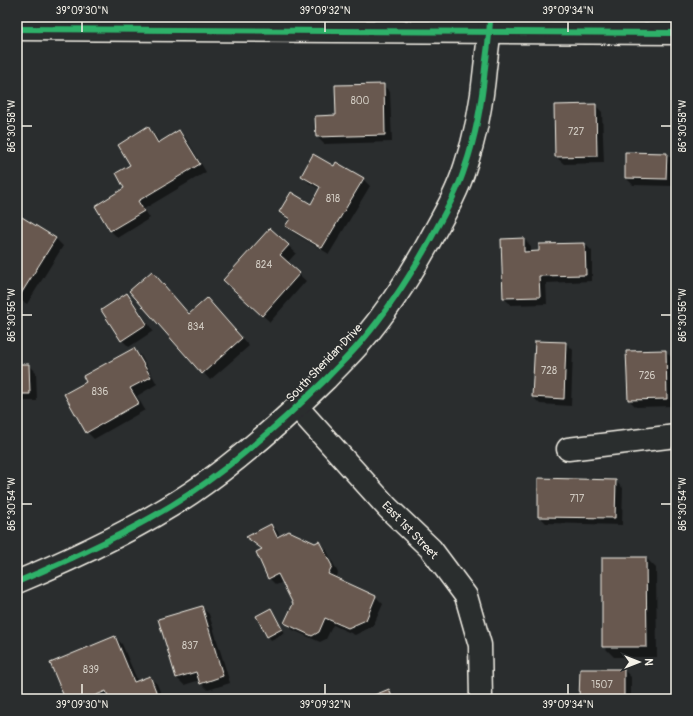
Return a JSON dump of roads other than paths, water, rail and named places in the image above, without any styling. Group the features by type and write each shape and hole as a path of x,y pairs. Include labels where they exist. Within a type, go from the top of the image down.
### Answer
{"street":[{"path":"17,29 490,24 676,33"},
{"name":"South Sheridan Drive","path":"17,582 74,558 134,528 192,493 247,452 297,407 366,337 398,293 424,251 448,208 464,169 475,133 482,101 490,24"},
{"name":"East 1st Street","path":"297,407 388,508 431,549 466,596 480,645 481,699"},
{"path":"568,449 676,436"}]}
